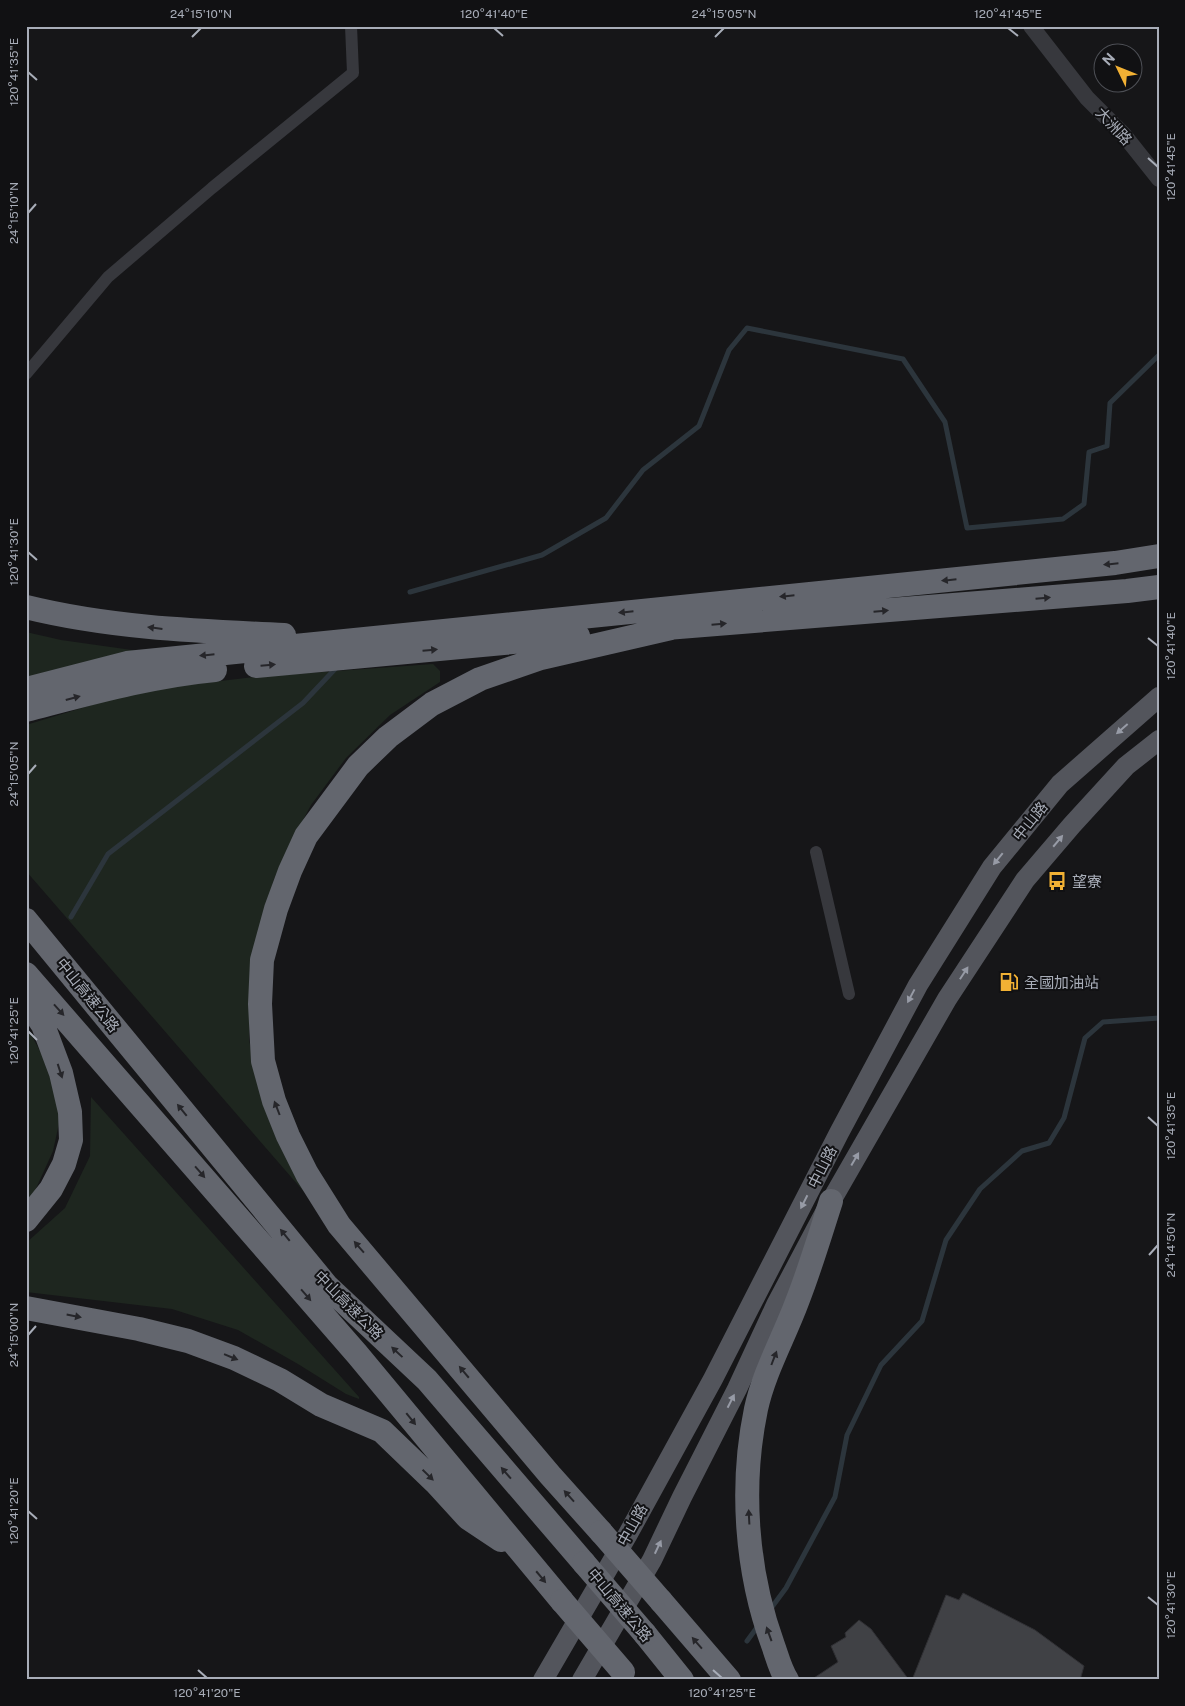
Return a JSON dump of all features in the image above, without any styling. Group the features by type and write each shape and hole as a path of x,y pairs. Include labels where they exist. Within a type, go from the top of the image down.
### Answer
{"highway":[{"path":"26,689 127,663 1115,563 1159,556"},
{"path":"26,710 101,690 194,672 670,628 1159,587"},
{"path":"1127,591 1159,602"},
{"path":"26,607 110,623 172,630 323,637 343,641"},
{"path":"670,628 541,658 480,679 432,704 388,736 358,766 306,836 290,871 276,910 262,960 260,1004 262,1061 288,1136 307,1174 339,1225 550,1475 729,1680"},
{"name":"中山高速公路","path":"26,920 327,1286 427,1380 645,1634 682,1680"},
{"name":"中山高速公路","path":"26,974 357,1354 521,1553 626,1676"},
{"path":"26,1000 43,1025 61,1073 70,1112 71,1140 64,1164 51,1189 26,1220"},
{"path":"787,1680 764,1620 752,1565 748,1505 749,1457 756,1407 773,1358 797,1301 831,1201"},
{"path":"26,1308 139,1329 188,1341 234,1358 280,1380 321,1405 382,1431 435,1482 468,1518 521,1553"}],"main road":[{"name":"中山路","path":"543,1680 628,1534 713,1379 839,1133 918,985 992,867 1060,784 1159,697"},
{"name":"中山路","path":"582,1680 652,1560 737,1389 776,1305 831,1201 947,999 1025,880 1126,766 1159,740"}],"street":[{"path":"26,374 108,277 212,188 353,73 351,26"},
{"name":"大洲路","path":"1031,26 1087,98 1124,135 1158,177"},
{"path":"816,852 849,994"}],"shaded area":[{"path":"26,632 61,640 146,652 26,678"},
{"path":"433,664 440,671 440,682 390,715 346,758 311,805 274,879 264,914 251,969 249,1040 263,1102 305,1193 26,871 26,725 108,700 170,687 254,677"},
{"path":"26,1025 57,1083 60,1119 53,1151 33,1195 26,1200"},
{"path":"91,1097 359,1399 346,1394 238,1330 172,1309 26,1292 26,1243 65,1208 90,1156"}],"building":[{"path":"963,1593 1035,1630 1084,1666 1080,1680 912,1680 946,1595 959,1600"},
{"path":"859,1620 871,1629 909,1680 811,1680 838,1662 831,1646 846,1637 845,1633"}],"waterway":[{"path":"410,592 542,555 606,518 643,470 699,426 729,350 747,328 903,359 945,422 967,528 1063,519 1084,504 1089,452 1107,446 1110,403 1159,355"},
{"path":"71,917 108,854 303,703 336,668"},
{"path":"769,1611 786,1588 835,1497 847,1435 881,1365 922,1321 946,1240 980,1189 1022,1151 1049,1143 1064,1118 1085,1038 1103,1022 1159,1018"},
{"path":"747,1641 758,1626"}],"place":[{"name":"望寮","path":"1057,881"},
{"name":"全國加油站","path":"1009,982"}]}
